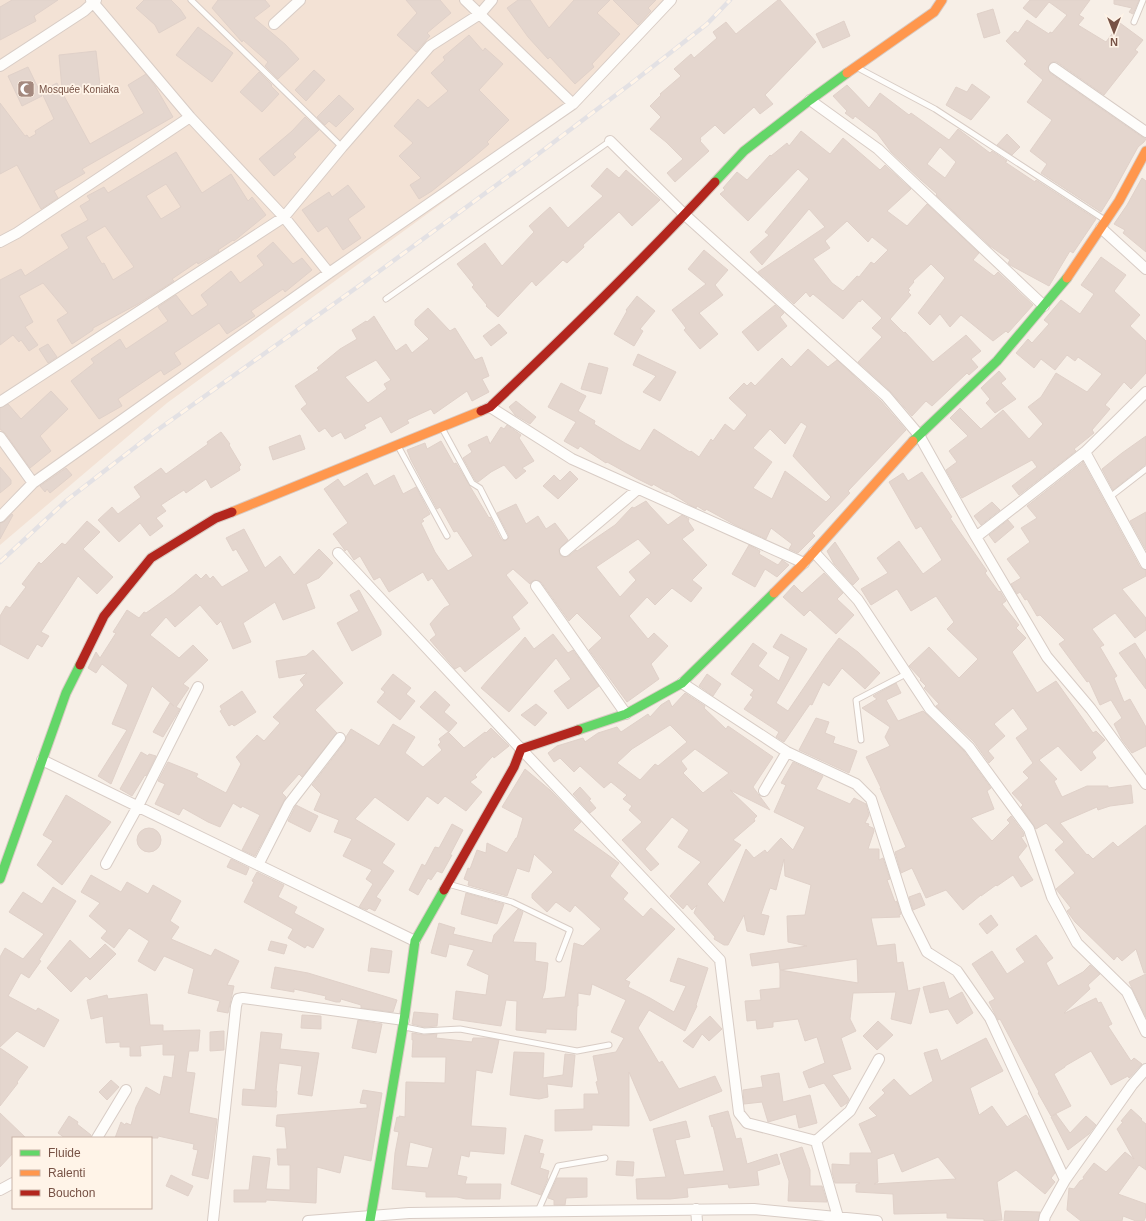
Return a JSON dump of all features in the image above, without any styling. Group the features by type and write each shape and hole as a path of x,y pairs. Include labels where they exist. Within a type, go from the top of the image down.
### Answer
{"street":[{"path":"274,24 300,0"},
{"path":"466,0 573,104"},
{"path":"0,402 284,217 342,147 430,46 480,14 492,0"},
{"path":"0,517 33,483 329,273 573,104 671,0"},
{"path":"0,879 4,854 42,760 66,692 104,616 151,558 216,518 490,407 561,340 685,215 744,151 810,100 934,12 942,0"},
{"path":"0,66 84,11 93,1 190,117 284,217 329,273"},
{"path":"1054,68 1146,132"},
{"path":"810,100 878,149 1044,306"},
{"path":"0,242 190,117"},
{"path":"610,141 685,215 886,396 919,435 976,537 1047,657 1091,709 1146,784"},
{"path":"371,1218 415,941 514,766 521,749 626,714 682,683 804,563 919,435 997,361 1063,284 1119,201 1146,151"},
{"path":"1103,224 1146,269"},
{"path":"976,537 1085,452 1146,392"},
{"path":"490,407 572,459 804,563"},
{"path":"0,437 33,483"},
{"path":"1085,452 1146,564"},
{"path":"565,551 638,489"},
{"path":"338,552 720,960 739,1113 747,1123 816,1141"},
{"path":"814,552 858,600 930,710 969,747 1029,829 1052,897 1077,943 1127,992 1146,1032"},
{"path":"536,586 626,714"},
{"path":"682,683 787,752 856,784 871,799 907,912 927,952 957,971 990,1018 1065,1180"},
{"path":"106,864 138,806 198,687"},
{"path":"258,865 289,804 340,738"},
{"path":"764,791 787,752"},
{"path":"42,760 415,941"},
{"path":"213,1221 236,1006 238,1000 243,998 403,1023"},
{"path":"816,1141 850,1111 879,1059"},
{"path":"1044,1221 1045,1216 1065,1180 1132,1085 1146,1069"},
{"path":"98,1137 126,1090"},
{"path":"816,1141 838,1217"},
{"path":"0,1190 12,1184"},
{"path":"308,1221 371,1218 409,1213 538,1216 754,1208 877,1221"},
{"path":"696,1209 697,1221"}],"lane":[{"path":"191,0 342,147"},
{"path":"1134,22 1143,0"},
{"path":"857,68 934,109 1103,224"},
{"path":"386,299 610,141"},
{"path":"441,427 472,483 480,488 505,537"},
{"path":"397,445 447,536"},
{"path":"1110,497 1146,469"},
{"path":"861,740 856,700 906,674"},
{"path":"447,884 512,902 570,930 559,959"},
{"path":"403,1023 424,1030 460,1029 577,1051 609,1045"},
{"path":"538,1216 558,1166 605,1158"}],"shaded area":[{"path":"0,0 676,0 580,103 167,403 0,545"}],"building":[{"path":"12,0 58,0 34,16 36,21 0,40 0,7"},
{"path":"144,0 171,0 186,18 159,33 155,25 136,8"},
{"path":"218,0 265,0 270,6 254,18 285,44 299,59 278,79 265,66 268,62 243,40 242,42 212,8"},
{"path":"406,0 440,0 451,13 427,33 430,36 416,52 397,35 417,13"},
{"path":"518,0 530,0 549,28 574,0 610,0 597,13 620,34 592,64 594,67 575,84 550,57 548,59 528,37 507,8"},
{"path":"613,0 656,0 648,8 651,11 638,25"},
{"path":"778,0 780,0 816,42 765,95 773,104 760,114 754,107 724,134 715,125 700,138 700,141 709,151 675,182 667,173 683,159 650,129 661,117 650,106 661,95 660,94 681,76 674,69 691,54 694,58 717,38 713,32 726,22 736,34"},
{"path":"1030,0 1090,0 1079,15 1084,18 1078,25 1106,42 1120,23 1143,40 1135,50 1138,52 1104,95 1057,62 1052,62 1048,67 1050,73 1146,139 1138,147 1101,212 1041,173 1047,164 1030,151 1052,120 1027,102 1043,80 1024,64 1027,61 1006,41 1015,31 1018,33 1027,20 1049,34 1050,32 1052,33 1067,15 1049,2 1036,18 1023,8"},
{"path":"1114,0 1139,0 1133,14 1129,12 1132,8 1114,4"},
{"path":"993,9 1000,33 984,38 977,14"},
{"path":"844,21 850,36 823,48 816,34"},
{"path":"198,27 233,53 212,82 176,55"},
{"path":"469,35 483,51 485,48 503,64 479,90 509,120 487,142 489,144 432,191 419,199 410,185 421,178 399,156 413,143 394,126 418,99 428,108 448,91 431,73 445,60 443,57"},
{"path":"96,51 100,85 62,89 59,55"},
{"path":"28,67 42,96 22,106 8,76"},
{"path":"314,70 325,80 306,101 295,90"},
{"path":"259,72 279,94 262,112 240,92"},
{"path":"146,74 155,86 173,117 82,169 85,173 54,191 58,198 41,209 17,165 0,174 0,103 25,136 27,135 29,138 36,134 35,131 54,119 41,91 57,83 90,144 144,113 128,85"},
{"path":"972,84 990,97 971,120 946,105 956,87 967,92"},
{"path":"847,85 869,108 880,93 909,115 911,113 949,140 958,129 990,153 992,151 1007,161 1005,162 1035,182 1036,180 1096,219 1073,253 1070,251 1049,286 1010,265 1008,263 1010,260 990,246 936,195 937,194 891,152 877,133 855,116 853,119 845,113 847,111 833,96","holes":["940,147 956,162 945,178 927,164"]},
{"path":"339,95 354,109 336,127 329,121 325,125 317,117"},
{"path":"305,117 319,130 293,154 296,157 274,176 259,159 292,131"},
{"path":"801,131 830,154 843,138 880,170 885,165 911,189 887,211 907,226 927,204 979,253 973,260 994,276 998,272 1033,305 1008,333 1006,331 993,341 961,315 950,327 940,314 930,325 918,313 945,278 931,264 913,281 914,282 908,289 910,290 908,292 911,295 890,319 904,333 905,332 933,362 966,335 981,351 971,359 978,367 969,375 967,373 932,406 926,401 912,416 890,391 858,362 882,337 872,328 882,318 862,299 843,319 813,294 810,297 806,292 794,304 758,272 825,227 809,209 762,265 750,252 769,235 765,232 809,179 798,169 748,221 720,194 725,190 723,188 737,172 747,180 770,155 771,156 787,143 789,146","holes":["847,221 868,242 872,237 888,250 874,264 871,262 859,277 857,276 843,291 832,283 813,259 830,248 825,241"]},
{"path":"1007,134 1020,147 1012,155 997,145"},
{"path":"176,152 202,193 231,174 248,201 252,197 266,215 234,241 233,240 218,250 219,252 198,264 197,262 172,279 174,281 138,304 93,328 93,330 72,344 57,320 68,313 43,283 19,296 33,322 25,327 38,345 29,351 21,340 19,342 13,335 0,345 0,280 21,269 25,276 69,248 61,235 88,220 80,206 90,200 87,196 104,187 108,193","holes":["166,184 181,207 161,219 146,196","105,226 134,267 113,280 104,263 102,264 86,237"]},
{"path":"607,168 619,178 626,170 660,200 632,226 619,212 583,245 584,247 567,263 563,260 536,286 532,281 498,317 486,306 487,305 472,287 474,285 457,264 485,243 502,266 534,232 529,226 550,207 568,228 603,196 591,186"},
{"path":"1142,178 1146,181 1146,252 1123,233 1125,230 1114,224 1127,205"},
{"path":"348,185 365,207 348,219 361,238 343,250 327,226 318,232 302,210 329,192 332,197"},
{"path":"273,242 293,264 302,258 312,270 285,292 283,289 251,311 255,316 227,334 219,323 174,353 181,364 164,375 161,370 118,399 122,406 99,419 71,381 94,363 91,359 120,339 126,349 168,321 158,307 176,295 192,316 208,305 201,295 231,271 240,283 264,265 257,256"},
{"path":"704,250 728,270 715,285 723,295 699,313 718,334 700,349 684,330 686,328 672,310 706,284 688,269"},
{"path":"1101,257 1126,275 1114,291 1140,315 1130,326 1146,341 1146,373 1131,389 1124,382 1105,405 1110,409 1092,430 1094,433 1074,449 1076,451 1019,495 1012,486 1037,467 1032,460 962,498 946,470 957,462 949,451 968,436 950,418 960,408 981,429 1003,410 1029,439 1043,424 1028,407 1041,397 1056,373 1087,392 1102,374 1078,357 1075,361 1067,355 1055,370 1041,359 1034,368 1016,353 1028,339 1032,343 1049,324 1044,320 1061,300 1080,314 1094,294 1081,285"},
{"path":"637,296 655,311 640,329 643,331 634,346 614,334 627,311 626,310"},
{"path":"775,305 784,313 780,317 787,326 758,351 742,332"},
{"path":"428,308 450,331 455,328 475,360 482,357 489,376 482,379 489,392 472,401 467,391 434,414 431,409 407,420 409,423 391,433 381,416 364,425 366,428 345,439 341,432 332,437 325,428 319,432 301,409 307,404 295,386 319,370 317,368 340,349 357,339 352,330 366,321 367,322 374,316 396,351 406,344 412,353 429,339 415,325 415,320","holes":["376,360 391,380 384,384 387,389 368,403 345,377"]},
{"path":"499,324 507,333 491,346 483,336"},
{"path":"48,344 57,357 48,363 39,349"},
{"path":"808,349 828,367 837,360 881,401 906,430 848,491 850,493 812,533 815,536 798,553 789,549 792,544 771,528 766,539 737,526 706,509 705,511 697,506 696,508 668,491 667,492 653,484 652,486 607,462 606,463 580,446 578,449 564,441 576,422 548,407 561,383 586,396 578,411 595,421 594,424 625,443 640,451 654,429 699,457 711,439 713,441 725,424 734,431 747,415 729,398 744,383 747,386 751,382 755,386 782,358 791,367","holes":["801,422 807,426 793,456 831,497 826,502 785,471 772,499 753,488 772,462 753,448 770,429 785,444"]},
{"path":"638,354 676,372 660,401 643,392 656,376 633,365"},
{"path":"589,363 608,368 601,394 581,389"},
{"path":"999,371 1006,379 1001,383 1016,399 995,413 986,403 990,399 981,388"},
{"path":"51,391 68,409 40,436 51,451 30,468 5,433 0,429 0,408 8,404 21,419"},
{"path":"516,401 536,417 530,424 515,415 509,407"},
{"path":"507,425 521,435 519,438 534,461 522,468 526,471 516,479 504,465 491,472 478,482 475,480 463,458 472,452 468,445 487,436 490,444 501,427 504,429"},
{"path":"221,432 230,444 229,445 241,465 239,467 240,470 211,488 206,479 186,493 184,490 161,505 166,511 156,518 163,526 150,536 140,523 119,542 98,520 112,507 118,514 141,497 134,487 161,468 166,474 208,444 207,442"},
{"path":"300,435 305,449 273,460 269,447"},
{"path":"1146,436 1146,464 1113,490 1102,469"},
{"path":"441,441 454,464 456,463 489,518 490,517 501,539 504,541 508,539 509,536 497,513 516,504 526,524 538,516 546,529 555,523 568,540 559,549 560,555 563,557 569,556 615,525 632,507 634,508 646,501 668,525 682,515 689,519 688,521 694,530 682,539 707,565 692,580 702,588 691,602 672,588 655,605 647,597 629,616 648,639 654,633 668,646 651,664 659,679 627,702 589,650 602,638 577,613 569,621 541,582 535,580 530,584 513,569 506,575 528,603 512,617 520,629 465,672 460,666 455,669 430,640 436,635 430,624 444,608 450,605 432,578 428,581 423,572 389,592 380,577 374,580 360,556 354,560 347,549 345,551 333,534 348,523 324,489 338,479 344,487 367,473 374,486 394,475 403,494 416,487 430,514 422,519 424,521 421,523 435,552 448,571 473,556 457,531 454,532 440,507 437,509 407,450 425,443 427,449","holes":["638,539 651,553 629,572 636,580 620,597 596,567"]},
{"path":"1083,462 1140,567 1146,570 1146,576 1122,589 1146,618 1146,630 1135,638 1115,613 1092,629 1104,645 1100,647 1117,676 1114,678 1124,702 1130,699 1146,727 1146,746 1132,753 1122,740 1114,724 1122,718 1111,700 1100,705 1089,681 1087,682 1059,644 1065,640 1040,615 1037,616 1027,599 1025,600 1020,592 1017,594 1011,584 1021,578 1007,559 1030,542 1021,528 1037,518 1027,506"},
{"path":"0,467 11,480 11,484 0,493"},
{"path":"66,468 72,475 50,493 47,489 45,492 40,486"},
{"path":"570,471 578,479 558,499 543,486 554,475 560,481"},
{"path":"922,472 952,517 950,518 987,571 985,573 999,592 1000,591 1006,601 1002,604 1019,625 1016,628 1026,638 1012,652 1037,693 1056,681 1093,733 1096,731 1105,740 1092,752 1096,758 1081,771 1058,746 1039,760 1057,779 1054,781 1062,797 1087,786 1108,786 1108,788 1131,785 1133,803 1110,806 1098,810 1097,807 1060,823 1087,855 1088,854 1093,859 1113,842 1118,847 1146,825 1146,973 1144,973 1136,949 1122,961 1117,956 1114,960 1075,922 1067,911 1071,908 1056,889 1075,873 1055,850 1064,842 1046,823 1036,829 1021,807 1023,805 1012,793 1029,778 1023,772 1033,763 1016,738 1028,729 1013,708 994,724 1005,736 988,751 994,758 989,763 974,742 936,706 939,704 924,688 926,686 909,666 929,647 959,678 978,659 947,629 954,622 936,596 911,611 897,589 871,605 861,589 888,573 877,558 899,541 923,574 942,560 921,526 916,529 889,482 903,473 908,481"},
{"path":"992,502 1000,510 981,525 974,516"},
{"path":"1146,512 1146,550 1130,521"},
{"path":"12,514 13,515 0,539 0,523 4,522"},
{"path":"1008,520 1014,527 995,543 989,535"},
{"path":"87,521 100,532 83,549 113,577 97,594 78,576 41,632 49,636 42,647 37,644 28,659 0,644 0,616 6,606 10,608 26,587 22,584 39,562 41,564 62,543 65,545"},
{"path":"244,529 265,568 280,556 294,575 319,549 333,563 319,578 306,584 315,608 283,620 275,602 243,623 251,642 233,649 221,621 217,625 200,605 175,627 166,617 150,635 179,658 193,645 208,660 183,684 189,688 176,707 180,709 163,737 153,732 170,703 174,706 152,686 111,784 98,776 127,730 112,724 128,685 102,664 96,673 88,668 96,652 100,658 116,633 113,632 127,610 139,618 144,612 146,613 174,593 196,574 201,579 206,574 210,579 213,576 222,587 249,571 236,549 233,551 226,538"},
{"path":"835,542 859,579 853,585 834,564 827,551"},
{"path":"749,545 760,551 759,554 778,565 782,560 789,565 777,577 765,569 755,587 732,574"},
{"path":"824,573 843,593 837,599 854,615 836,634 810,610 804,616 783,597 794,585 802,593"},
{"path":"359,590 381,631 381,635 352,651 337,623 359,611 350,595"},
{"path":"553,634 568,653 573,650 599,686 568,709 554,691 571,679 556,658 509,712 481,688 525,637 534,649"},
{"path":"781,634 807,649 776,703 788,711 839,638 858,652 880,673 865,689 842,668 829,686 823,682 812,705 810,704 784,742 776,737 779,732 744,709 753,697 750,695 754,690 731,674 753,643 767,653 758,666 779,681 790,657 773,647"},
{"path":"1135,643 1146,660 1146,689 1119,653"},
{"path":"313,650 343,683 315,710 337,733 302,777 299,774 282,793 286,797 255,856 242,850 260,815 242,806 241,808 233,803 220,827 183,808 179,815 155,804 165,784 158,781 168,762 198,774 196,777 226,793 241,764 236,757 257,735 264,741 280,723 273,717 304,685 300,680 307,673 279,678 276,661 306,656"},
{"path":"393,674 411,688 406,694 415,701 400,720 377,702 385,692 381,689"},
{"path":"707,674 721,684 713,696 699,686"},
{"path":"896,683 901,693 886,700 898,721 923,711 964,751 991,788 987,791 994,809 971,818 992,841 1010,823 1007,820 1011,816 1023,832 1024,836 1021,837 1027,846 1018,857 1033,880 1021,887 1013,875 981,895 963,910 946,890 926,898 912,868 901,873 895,852 906,847 866,757 890,746 885,737 890,727 862,708 877,699 873,696"},
{"path":"242,691 256,712 234,726 232,724 229,726 220,711 222,710 220,706"},
{"path":"435,691 450,705 444,712 457,723 449,732 420,707"},
{"path":"685,693 705,706 704,708 726,729 728,726 773,757 753,787 770,810 730,790 757,816 754,819 755,821 733,840 741,845 707,884 724,903 746,849 754,858 765,850 767,853 781,838 793,850 805,827 774,812 786,785 781,783 793,762 823,776 816,789 850,804 854,798 866,804 869,815 865,823 869,824 868,826 873,828 874,831 868,849 879,849 879,860 883,858 890,879 887,880 895,902 897,901 901,914 899,915 900,917 871,918 877,946 895,944 897,963 903,962 908,991 920,988 911,1024 891,1019 896,992 853,993 850,1019 856,1031 841,1038 851,1069 832,1075 849,1099 847,1103 841,1107 824,1083 809,1088 803,1072 825,1063 817,1037 805,1041 798,1019 773,1022 773,1027 757,1029 756,1020 747,1021 745,1001 761,1000 760,990 780,988 779,962 752,966 750,954 807,946 788,942 787,916 805,915 811,885 785,876 784,859 776,890 770,888 761,914 769,916 764,935 747,931 744,915 728,945 724,945 714,939 715,937 694,913 697,905 692,910 687,904 683,909 670,896 701,862 678,847 689,830 672,817 645,849 659,864 651,871 622,840 642,822 629,810 632,806 623,799 627,795 611,782 604,788 580,766 574,772 560,758 554,762 548,753 557,746 583,738 585,742 598,733 617,727 621,732 648,714 650,717 661,705 669,700 672,707","holes":["670,725 687,742 658,766 655,764 640,780 617,763 632,749","695,749 729,773 703,793 683,773 687,769 681,761","857,959 858,983 780,970"]},
{"path":"536,704 547,713 535,726 521,715"},
{"path":"816,718 829,722 825,733 835,737 833,743 857,751 849,773 799,750"},
{"path":"393,724 415,737 405,753 423,767 442,750 438,745 441,742 439,739 448,732 464,748 491,728 509,746 494,758 493,756 475,775 477,777 470,782 482,792 466,811 445,796 438,804 427,796 408,821 375,797 355,819 395,844 382,863 394,871 376,897 381,900 375,911 369,908 367,910 359,907 373,884 366,879 372,870 343,856 352,839 334,832 339,820 314,810 321,794 312,785 345,742 351,729 379,746"},
{"path":"141,752 148,756 149,754 156,756 146,776 145,775 132,796 120,789"},
{"path":"525,769 550,790 581,822 573,830 619,863 610,876 628,893 623,899 643,917 651,908 675,929 625,980 630,982 628,987 674,1012 686,986 670,981 678,958 708,968 696,1005 697,1006 685,1031 649,1010 638,1028 659,1063 662,1061 679,1089 715,1076 722,1091 650,1121 629,1072 629,1126 592,1125 592,1130 555,1131 555,1110 584,1109 584,1094 599,1094 593,1056 616,1052 624,1038 611,1032 626,1000 592,984 590,995 578,993 576,1030 546,1029 546,1033 516,1030 517,1001 506,1000 501,1026 453,1019 456,991 486,995 489,975 467,965 474,950 449,944 446,957 431,953 439,923 455,928 453,934 492,943 494,935 518,909 523,912 513,942 536,943 535,961 548,963 545,990 542,999 565,997 574,943 583,946 601,929 575,905 570,912 556,902 547,912 532,898 532,894 553,872 534,854 529,872 517,868 507,896 468,885 469,881 464,879 468,868 470,869 477,850 486,853 487,843 507,853 517,838 523,818 502,807"},
{"path":"580,787 591,799 589,800 596,808 590,813 573,794"},
{"path":"66,795 111,822 62,885 37,865 53,841 43,835"},
{"path":"296,805 318,816 310,832 288,821"},
{"path":"452,824 463,830 442,873 437,871 431,880 428,878 418,895 409,890 422,864 425,866 435,847 439,848"},
{"path":"149,828 154,829 160,835 160,845 154,851 149,852 144,851 138,845 137,840 138,835 144,829"},
{"path":"231,859 249,868 246,875 227,867"},
{"path":"257,872 284,885 278,897 297,907 294,913 324,929 313,948 307,945 305,948 288,938 293,929 244,902 254,882 252,881"},
{"path":"91,875 121,892 127,882 148,894 153,885 181,901 170,921 179,927 171,939 211,956 215,949 239,961 227,985 234,986 228,1013 217,1011 220,1001 188,993 194,969 164,956 155,971 138,961 149,941 129,928 114,948 101,938 107,931 89,916 100,903 81,892"},
{"path":"53,887 76,901 39,960 41,961 29,978 21,973 8,996 36,1011 38,1008 59,1020 44,1047 17,1031 0,1047 0,957 5,948 23,959 44,934 9,912 23,892 42,904"},
{"path":"466,893 504,904 497,924 461,914"},
{"path":"920,893 925,905 913,910 909,897"},
{"path":"991,915 998,925 987,934 979,924"},
{"path":"1036,935 1053,958 1046,963 1058,986 1083,972 1090,965 1100,974 1088,985 1090,989 1064,1013 1096,998 1098,1003 1101,1002 1112,1024 1108,1026 1131,1061 1134,1058 1142,1064 1129,1078 1128,1076 1111,1085 1091,1051 1054,1074 1071,1106 1051,1116 1000,1019 998,1020 989,1002 995,999 972,964 992,951 1007,974 1025,962 1016,949"},
{"path":"70,940 90,959 105,944 116,954 90,980 86,976 71,992 47,968"},
{"path":"271,941 287,945 284,954 268,950"},
{"path":"371,948 392,951 389,973 368,971"},
{"path":"275,967 308,973 397,1000 393,1012 361,1008 361,1005 341,999 340,1002 336,1002 325,999 326,996 294,989 294,992 271,988"},
{"path":"1146,974 1146,1017 1129,982"},
{"path":"944,982 949,999 962,992 973,1013 957,1024 948,1009 930,1013 923,987"},
{"path":"147,994 150,1025 163,1025 163,1031 200,1030 198,1051 189,1051 186,1072 195,1073 189,1113 217,1119 208,1179 192,1175 198,1150 193,1149 194,1144 158,1136 158,1138 115,1137 121,1122 125,1125 126,1123 131,1125 136,1107 146,1087 160,1095 164,1076 172,1078 175,1055 163,1055 163,1044 140,1046 141,1056 130,1056 130,1047 120,1047 120,1042 106,1043 103,1016 91,1019 87,1000 107,995 108,999"},
{"path":"414,1012 438,1014 437,1026 424,1027 412,1024"},
{"path":"302,1015 321,1016 321,1029 301,1028"},
{"path":"710,1016 722,1029 709,1041 702,1034 693,1048 683,1041"},
{"path":"358,1020 382,1024 376,1053 352,1048"},
{"path":"878,1021 893,1035 877,1050 863,1036"},
{"path":"224,1031 224,1050 210,1051 210,1032"},
{"path":"261,1032 282,1034 280,1049 319,1053 312,1096 298,1094 302,1066 279,1063 276,1107 242,1105 243,1089 255,1090"},
{"path":"412,1033 424,1035 437,1034 436,1038 472,1042 473,1038 499,1040 492,1073 476,1070 471,1126 506,1128 504,1154 470,1151 469,1157 461,1155 457,1175 467,1177 465,1184 501,1184 500,1199 426,1197 426,1192 392,1189 395,1153 399,1132 394,1131 397,1117 405,1117 406,1082 445,1083 446,1057 412,1057","holes":["410,1142 433,1148 428,1168 406,1166"]},
{"path":"986,1038 1003,1071 970,1088 979,1115 992,1106 1007,1127 1026,1115 1032,1123 1055,1173 1051,1178 1055,1182 1045,1194 1016,1170 997,1182 1002,1220 984,1221 984,1219 947,1218 947,1213 894,1214 893,1194 856,1192 856,1185 860,1183 835,1183 832,1172 832,1164 850,1165 850,1153 872,1153 859,1124 877,1116 869,1108 885,1093 882,1090 894,1079 910,1096 933,1081 924,1053 937,1049 941,1061","holes":["894,1153 902,1172 938,1157 956,1179 874,1184 878,1182 877,1159"]},
{"path":"0,1048 28,1067 17,1082 18,1083 0,1106"},
{"path":"514,1052 544,1053 543,1078 563,1075 565,1054 575,1055 572,1087 547,1084 548,1097 539,1099 510,1095"},
{"path":"779,1073 783,1102 810,1095 817,1123 799,1128 796,1114 768,1122 762,1102 744,1104 743,1090 763,1087 761,1076"},
{"path":"111,1080 119,1087 107,1100 99,1092"},
{"path":"363,1090 382,1093 371,1161 344,1155 340,1173 317,1167 316,1203 266,1200 266,1202 234,1202 234,1190 249,1190 253,1156 270,1158 266,1189 290,1190 290,1165 278,1165 277,1149 287,1149 285,1127 276,1126 277,1115 367,1108 367,1104 360,1103"},
{"path":"1131,1109 1146,1124 1146,1170 1139,1165 1118,1194 1146,1204 1146,1216 1144,1221 1136,1221 1123,1216 1122,1221 1081,1221 1067,1210 1069,1188 1074,1189 1080,1181 1084,1179 1083,1177 1094,1163 1106,1172 1125,1152 1134,1159 1117,1129 1123,1122 1121,1121"},
{"path":"728,1111 736,1139 741,1138 747,1164 777,1154 780,1164 757,1171 759,1185 729,1188 728,1184 687,1188 688,1197 670,1199 637,1199 636,1179 666,1177 653,1129 686,1121 690,1137 675,1140 684,1175 724,1171 713,1126 712,1127 709,1116"},
{"path":"0,1113 25,1137 12,1137 12,1154 0,1167"},
{"path":"1056,1114 1070,1133 1086,1116 1096,1125 1089,1134 1068,1150 1051,1117"},
{"path":"69,1116 78,1122 77,1124 91,1135 91,1137 64,1137 58,1133"},
{"path":"525,1135 543,1140 539,1153 544,1154 540,1168 549,1171 548,1178 541,1195 511,1184"},
{"path":"802,1147 810,1170 810,1186 822,1186 827,1202 788,1201 789,1181 780,1154"},
{"path":"617,1161 634,1162 633,1176 616,1175"},
{"path":"171,1175 193,1186 188,1196 166,1186"},
{"path":"557,1178 587,1178 587,1197 566,1198 565,1205 554,1205 554,1200 548,1198"},
{"path":"1005,1211 1040,1212 1038,1221 1004,1221"}],"railway":[{"path":"0,562 67,500 156,431 370,278 525,164 707,24 730,0"}],"traffic: fast":[{"path":"715,182 744,151 847,73"},
{"path":"913,441 997,361 1067,278"},
{"path":"578,730 626,714 682,683 774,593"},
{"path":"0,879 66,693 80,665"},
{"path":"370,1221 404,1020 415,941 444,890"}],"traffic: slow":[{"path":"847,73 934,12 942,0"},
{"path":"1067,278 1119,201 1146,151"},
{"path":"232,512 481,411"},
{"path":"774,593 804,563 913,441"}],"traffic: jam":[{"path":"481,411 490,407 576,324 660,240 715,182"},
{"path":"80,665 104,616 151,558 216,518 232,512"},
{"path":"444,890 514,767 521,749 578,730"}],"place":[{"name":"Mosquée Koniaka","path":"26,89"}]}
